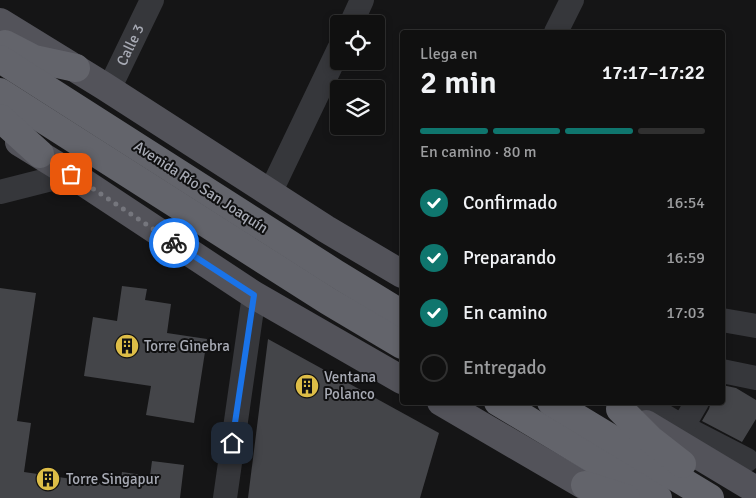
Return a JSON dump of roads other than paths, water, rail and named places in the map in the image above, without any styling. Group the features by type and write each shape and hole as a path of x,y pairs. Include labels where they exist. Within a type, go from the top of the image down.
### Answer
{"highway":[{"path":"0,41 34,59 76,68"},
{"name":"Avenida Río San Joaquín","path":"0,59 400,313"},
{"name":"Avenida Río San Joaquín","path":"0,92 400,345"},
{"path":"0,118 40,154"},
{"path":"503,405 658,498"},
{"path":"556,405 709,497"},
{"path":"625,405 650,439 685,466 709,497"},
{"path":"596,491 626,498"}],"main road":[{"path":"0,22 76,68 326,229 400,273"},
{"path":"0,131 71,174 254,295 400,379"},
{"path":"446,405 596,491"},
{"path":"626,405 678,434 749,469"}],"street":[{"name":"Calle 3","path":"109,89 152,0"},
{"path":"355,15 362,0"},
{"path":"557,30 572,0"},
{"path":"270,193 330,68"},
{"path":"0,192 71,174"},
{"path":"225,498 254,295"},
{"path":"725,321 756,326"},
{"path":"725,357 756,363"},
{"path":"725,372 756,378"},
{"path":"678,434 695,405"}],"place":[{"name":"Torre Ginebra","path":"127,346"},
{"name":"Ventana Polanco","path":"307,386"},
{"name":"Torre Singapur","path":"48,479"}]}
